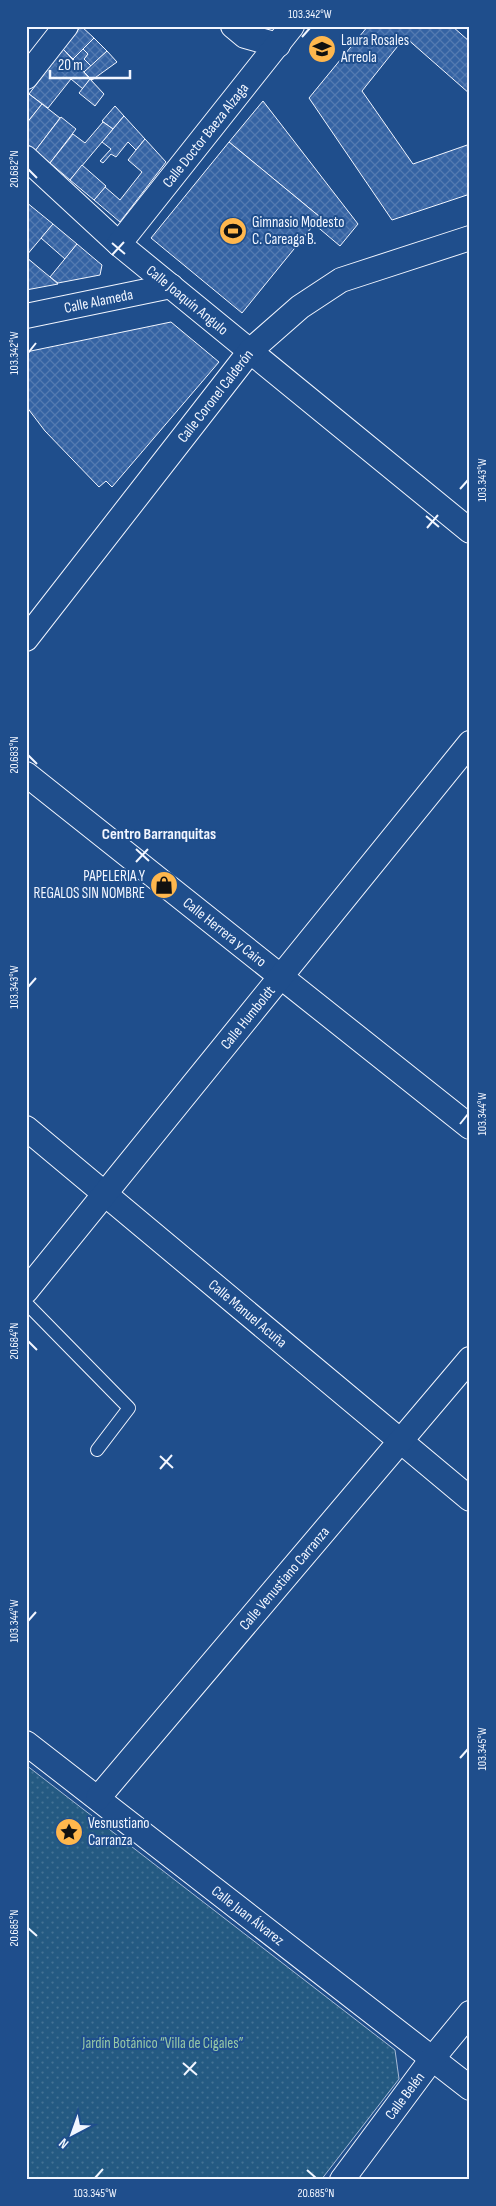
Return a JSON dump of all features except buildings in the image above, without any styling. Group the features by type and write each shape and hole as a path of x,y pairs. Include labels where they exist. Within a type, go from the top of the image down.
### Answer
{"street":[{"path":"26,77 66,26"},
{"path":"233,26 245,36 278,45"},
{"name":"Calle Doctor Baeza Alzaga","path":"119,244 292,26"},
{"name":"Calle Joaquín Angulo","path":"26,158 119,244 470,531"},
{"name":"Calle Coronel Calderón","path":"26,640 250,350 300,307 341,280 470,238"},
{"name":"Calle Alameda","path":"26,316 171,286"},
{"name":"Calle Humboldt","path":"26,1291 470,743"},
{"name":"Calle Herrera y Cairo","path":"26,774 470,1127"},
{"name":"Calle Manuel Acuña","path":"26,1128 470,1499"},
{"name":"Calle Venustiano Carranza","path":"98,1798 400,1439 470,1359"},
{"name":"Calle Juan Álvarez","path":"26,1743 470,2088"},
{"name":"Calle Belén","path":"342,2180 432,2059 470,2013"}],"lane":[{"path":"26,1303 129,1408 97,1450"}],"green space":[{"name":"Jardín Botánico “Villa de Cigales”","path":"26,1765 395,2050 399,2079 321,2180 26,2180"}],"place":[{"name":"Laura Rosales Arreola","path":"322,49"},
{"name":"Gimnasio Modesto C. Careaga B.","path":"233,231"},
{"name":"PAPELERIA Y REGALOS SIN NOMBRE","path":"164,885"},
{"name":"Vesnustiano Carranza","path":"69,1832"}],"district":[{"name":"Centro Barranquitas","path":"159,834"}]}
